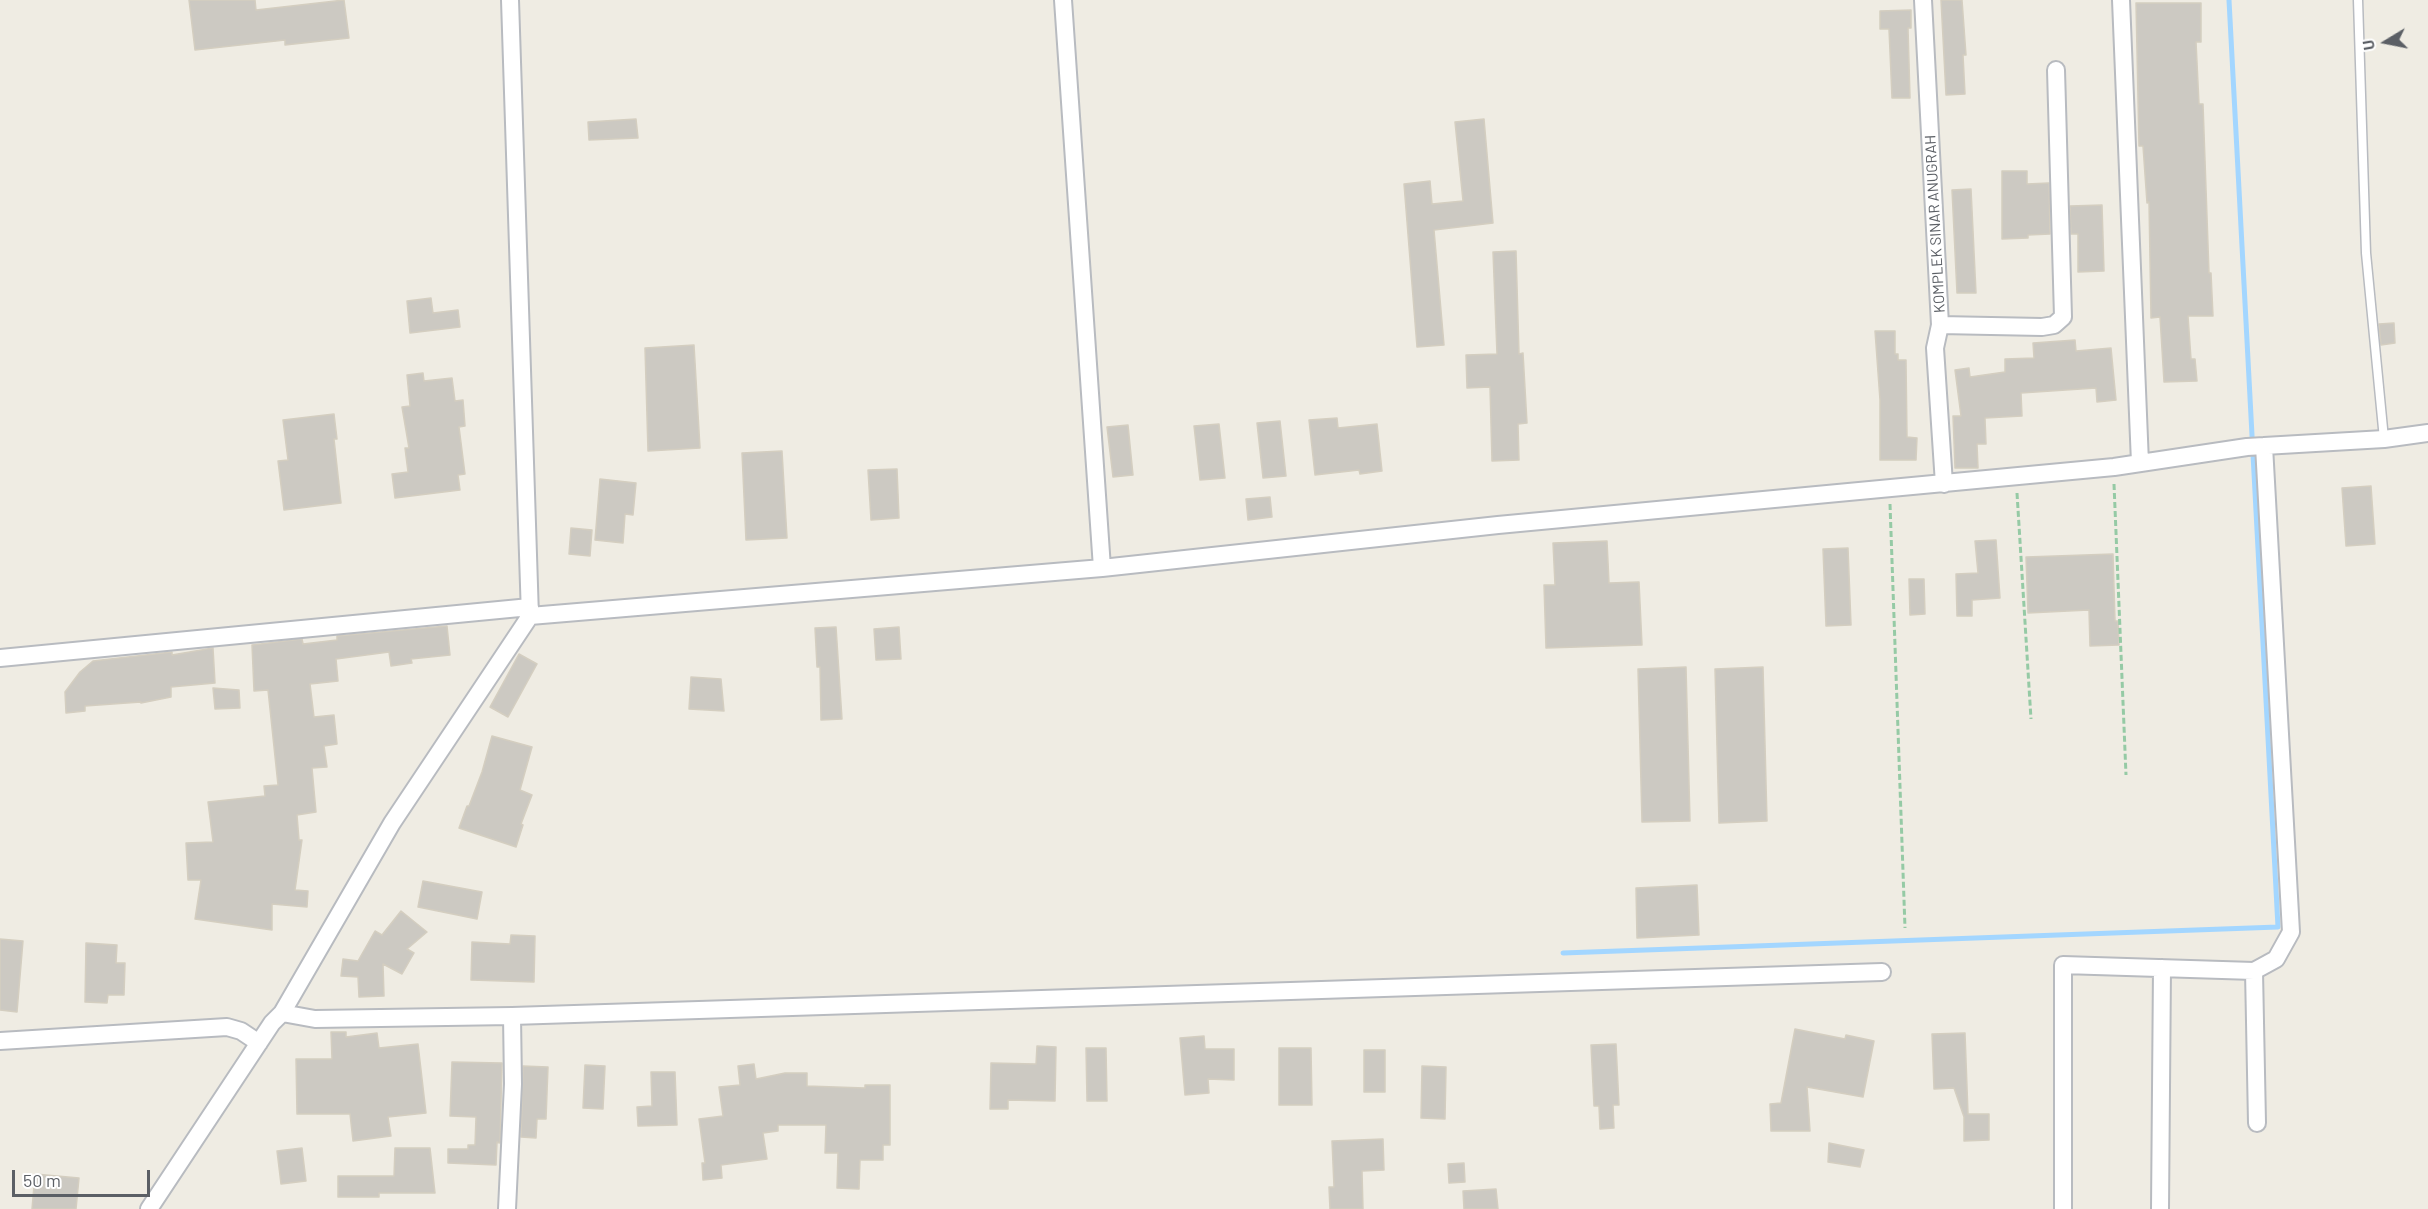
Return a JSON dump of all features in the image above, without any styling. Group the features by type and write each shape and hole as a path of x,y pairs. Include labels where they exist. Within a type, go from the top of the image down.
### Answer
{"street":[{"path":"149,1209 259,1043 282,1013 392,822 530,612 510,0"},
{"path":"1063,0 1102,568"},
{"name":"KOMPLEK SINAR ANUGRAH","path":"1923,0 1941,324 1935,348 1944,484"},
{"path":"2121,0 2140,463"},
{"path":"1941,324 2042,327 2054,325 2063,317 2056,70"},
{"path":"0,658 530,612 1102,568 1498,525 2114,467 2256,446 2384,439 2428,433"},
{"path":"2063,1209 2063,965 2254,971 2276,959 2291,932 2256,446"},
{"path":"2160,1209 2162,968"},
{"path":"2254,971 2257,1124"},
{"path":"282,1013 315,1019 512,1016 1882,972"},
{"path":"507,1209 513,1084 512,1016"},
{"path":"0,1041 227,1028 241,1031 259,1043"}],"lane":[{"path":"2358,0 2366,253 2384,439"}],"path":[{"path":"2114,467 2126,775"},
{"path":"2016,477 2031,719"},
{"path":"1889,489 1905,928"}],"building":[{"path":"189,0 255,0 256,10 344,0 349,38 285,45 285,40 195,50"},
{"path":"1941,0 1962,0 1966,55 1963,55 1965,94 1946,95"},
{"path":"2136,3 2201,3 2201,42 2196,42 2199,104 2203,104 2209,273 2211,273 2213,316 2188,316 2191,359 2195,359 2197,381 2164,382 2160,317 2151,318 2149,202 2147,203 2143,146 2139,146"},
{"path":"1911,10 1911,28 1908,28 1910,98 1892,98 1889,29 1880,29 1880,11"},
{"path":"636,119 638,138 589,140 588,122"},
{"path":"1484,119 1493,223 1434,230 1444,345 1417,347 1404,184 1430,181 1432,204 1463,201 1455,122"},
{"path":"2002,171 2027,171 2027,184 2049,183 2050,234 2002,239"},
{"path":"1971,189 1976,293 1957,293 1952,190"},
{"path":"2102,205 2104,271 2078,272 2078,234 2071,234 2070,206"},
{"path":"1516,251 1519,354 1523,353 1527,423 1518,424 1519,460 1492,461 1490,387 1467,388 1466,355 1497,354 1493,252"},
{"path":"431,298 433,313 458,310 460,327 410,333 407,301"},
{"path":"2394,323 2395,343 2381,345 2379,324"},
{"path":"1875,331 1895,331 1895,354 1898,354 1898,360 1906,360 1907,437 1917,438 1916,460 1880,460 1880,400"},
{"path":"2075,340 2076,351 2111,348 2116,400 2097,402 2096,388 2021,393 2022,416 1985,418 1986,444 1977,444 1978,468 1955,468 1953,416 1961,416 1955,370 1969,368 1970,377 2005,372 2005,359 2034,358 2033,343"},
{"path":"694,345 700,448 648,451 645,348"},
{"path":"423,373 424,381 452,378 455,401 463,400 465,426 459,427 465,474 458,475 460,490 395,498 392,474 408,472 405,448 409,448 402,407 410,406 407,375"},
{"path":"334,414 337,439 334,439 341,503 284,510 278,461 288,460 283,420"},
{"path":"1337,418 1338,428 1377,424 1382,471 1360,474 1359,470 1315,475 1309,420"},
{"path":"1280,421 1286,476 1263,478 1257,423"},
{"path":"1219,424 1225,478 1200,480 1194,426"},
{"path":"1128,425 1133,475 1113,477 1107,427"},
{"path":"782,451 787,538 746,540 742,453"},
{"path":"897,469 899,518 871,520 868,470"},
{"path":"600,479 636,483 633,515 625,514 623,543 595,540"},
{"path":"2371,486 2375,544 2346,546 2342,488"},
{"path":"1270,497 1272,517 1248,520 1246,499"},
{"path":"571,528 592,530 590,556 569,554"},
{"path":"1996,540 2000,598 1972,600 1972,616 1957,616 1956,574 1978,573 1975,541"},
{"path":"1607,541 1609,583 1639,582 1642,645 1546,648 1544,585 1555,585 1553,543"},
{"path":"1848,548 1851,625 1826,626 1823,549"},
{"path":"2113,554 2115,621 2118,621 2119,645 2090,646 2089,610 2028,613 2026,557"},
{"path":"1909,579 1924,579 1925,614 1910,615"},
{"path":"447,626 450,655 411,659 412,663 391,666 389,652 336,659 338,681 310,684 314,717 334,715 337,744 324,746 327,767 312,768 316,812 297,815 299,840 302,840 295,890 308,891 307,907 272,904 272,930 195,919 201,880 188,880 186,843 213,842 208,802 265,796 264,786 278,785 268,690 254,691 252,645 302,639 303,644 337,640 337,636"},
{"path":"836,627 842,719 821,720 820,667 817,667 815,628"},
{"path":"899,627 901,659 876,660 874,629"},
{"path":"213,648 215,683 171,687 171,697 141,703 85,706 85,711 66,713 65,692 80,672 93,661 172,652 172,655"},
{"path":"519,654 537,664 508,717 490,707"},
{"path":"1686,667 1690,821 1642,822 1638,669"},
{"path":"1763,667 1767,821 1719,823 1715,669"},
{"path":"691,677 721,679 724,711 689,709"},
{"path":"213,688 239,690 240,708 215,709"},
{"path":"492,736 532,747 520,790 532,795 521,824 523,825 516,847 459,828 482,772"},
{"path":"423,881 482,892 477,919 418,907"},
{"path":"1697,885 1699,935 1637,938 1636,888"},
{"path":"401,911 427,932 407,949 414,953 402,974 383,964 384,996 359,997 358,977 341,976 343,959 358,961 375,931 382,935"},
{"path":"511,935 535,936 534,982 471,980 472,942 510,944"},
{"path":"0,939 23,941 17,1012 0,1010"},
{"path":"86,943 117,945 116,963 125,963 124,995 108,995 107,1003 85,1002"},
{"path":"1795,1029 1845,1039 1846,1035 1874,1041 1863,1097 1807,1087 1810,1131 1771,1131 1770,1104 1781,1103"},
{"path":"331,1032 346,1032 346,1037 377,1033 379,1048 418,1044 426,1113 388,1117 391,1136 353,1141 350,1114 297,1114 296,1059 332,1059"},
{"path":"1965,1033 1968,1114 1989,1114 1989,1140 1964,1141 1964,1117 1954,1088 1934,1089 1932,1034"},
{"path":"1204,1036 1205,1049 1234,1049 1234,1080 1208,1079 1209,1093 1185,1095 1180,1038"},
{"path":"1616,1044 1619,1105 1613,1105 1614,1128 1600,1129 1599,1106 1594,1106 1591,1045"},
{"path":"1037,1046 1056,1047 1055,1101 1008,1100 1008,1109 990,1109 991,1063 1036,1064"},
{"path":"1086,1048 1106,1048 1107,1101 1087,1101"},
{"path":"1279,1048 1311,1048 1312,1105 1279,1105"},
{"path":"1364,1050 1385,1050 1385,1092 1364,1092"},
{"path":"452,1062 502,1063 500,1143 497,1142 496,1165 448,1163 448,1149 468,1149 468,1145 475,1145 476,1117 450,1116"},
{"path":"754,1064 756,1079 785,1073 807,1073 807,1086 865,1088 865,1085 890,1085 890,1145 883,1145 883,1160 860,1160 859,1189 837,1188 838,1153 825,1153 826,1125 778,1125 778,1131 763,1133 767,1159 721,1165 722,1178 703,1180 702,1163 705,1163 699,1119 723,1116 719,1087 740,1085 738,1066"},
{"path":"585,1065 605,1066 603,1109 583,1108"},
{"path":"523,1066 548,1067 546,1119 537,1119 536,1138 521,1137"},
{"path":"1422,1066 1446,1067 1445,1119 1421,1118"},
{"path":"651,1072 675,1072 677,1125 638,1126 637,1107 652,1106"},
{"path":"1383,1139 1384,1170 1362,1171 1363,1209 1330,1209 1329,1187 1334,1187 1332,1141"},
{"path":"1829,1143 1864,1150 1860,1167 1828,1162"},
{"path":"302,1148 306,1181 281,1184 277,1151"},
{"path":"395,1148 430,1148 435,1193 379,1193 379,1197 338,1197 338,1176 394,1176"},
{"path":"1464,1163 1465,1182 1449,1183 1448,1164"},
{"path":"35,1174 79,1178 76,1209 32,1209"},
{"path":"1496,1189 1498,1209 1464,1209 1463,1191"}],"waterway":[{"path":"1563,953 2278,927 2229,0"}]}
